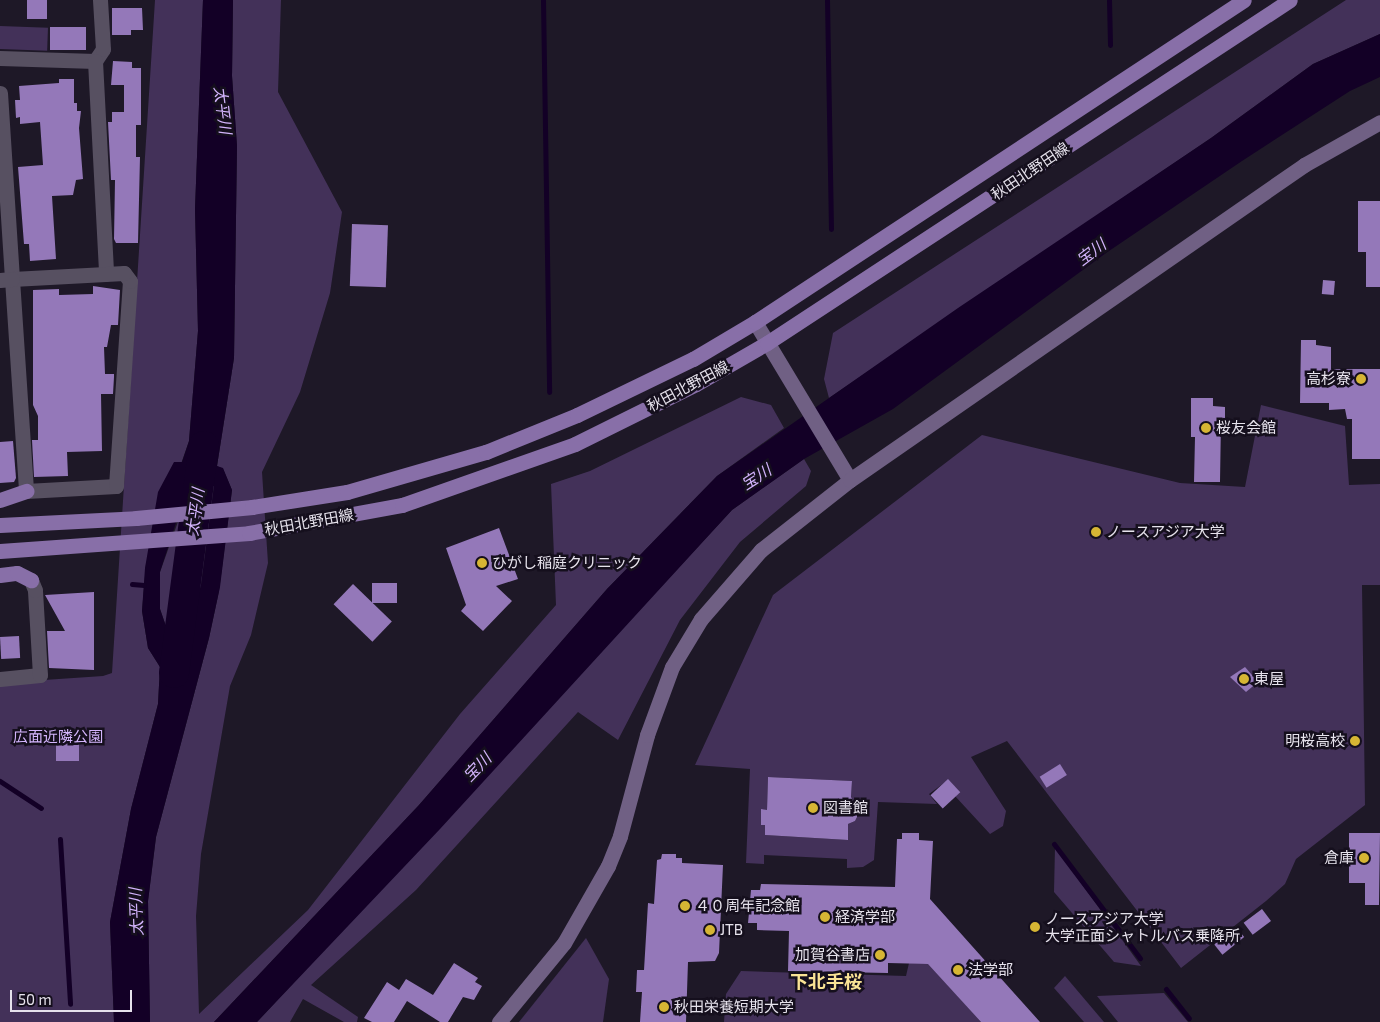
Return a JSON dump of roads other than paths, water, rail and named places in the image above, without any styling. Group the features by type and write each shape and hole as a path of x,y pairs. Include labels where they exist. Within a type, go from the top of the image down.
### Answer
{"main road":[{"name":"秋田北野田線","path":"0,525 136,518 252,508 347,492 486,452 577,415 694,359 755,322 1244,0"},
{"name":"秋田北野田線","path":"0,551 249,533 402,505 496,474 583,440 696,384 767,343 1290,0"},
{"path":"0,500 26,491"},
{"path":"0,574 17,573 30,580"}],"street":[{"path":"100,0 103,49 95,61 106,274"},
{"path":"0,58 95,61"},
{"path":"0,93 6,280 26,491 116,486 130,281 124,273 6,280"},
{"path":"499,1022 564,943 608,866 620,836 660,694 672,667 701,619 761,550 850,480 1304,165 1380,122"},
{"path":"755,322 828,448 850,480"},
{"path":"0,679 40,675 35,590 30,580"}],"water":[{"path":"203,0 233,0 232,76 237,146 234,358 217,466 223,468 232,490 220,587 209,638 156,837 148,901 150,1022 114,1022 110,922 131,809 158,704 160,667 148,648 142,611 145,568 158,492 174,462 182,462 189,441 198,331 195,209","holes":["214,486 201,585 189,632 169,635 160,609 160,572 185,495 190,488"]},
{"name":"宝川","path":"1380,34 1380,77 1350,91 1242,161 1106,253 893,409 804,459 732,510 440,829 257,1022 214,1022 419,805 607,589 717,476 958,308 1211,138 1313,64"}],"waterway":[{"path":"543,0 549,392"},
{"path":"827,0 831,229"},
{"path":"1109,0 1110,45"},
{"name":"太平川","path":"174,673 204,446"},
{"path":"132,584 144,585"},
{"path":"0,781 41,808"},
{"path":"60,839 70,1004"},
{"path":"1054,844 1140,958"},
{"path":"1166,989 1189,1018"}],"place":[{"name":"高杉寮","path":"1361,379"},
{"name":"桜友会館","path":"1206,428"},
{"name":"ノースアジア大学","path":"1096,532"},
{"name":"ひがし稲庭クリニック","path":"482,563"},
{"name":"東屋","path":"1244,679"},
{"name":"明桜高校","path":"1355,741"},
{"name":"図書館","path":"813,808"},
{"name":"倉庫","path":"1364,858"},
{"name":"４０周年記念館","path":"685,906"},
{"name":"経済学部","path":"825,917"},
{"name":"ノースアジア大学 大学正面シャトルバス乗降所","path":"1035,927"},
{"name":"JTB","path":"710,930"},
{"name":"加賀谷書店","path":"880,955"},
{"name":"法学部","path":"958,970"},
{"name":"秋田栄養短期大学","path":"664,1007"}],"district":[{"name":"下北手桜","path":"826,981"}],"park label":[{"name":"広面近隣公園","path":"58,737"}]}
